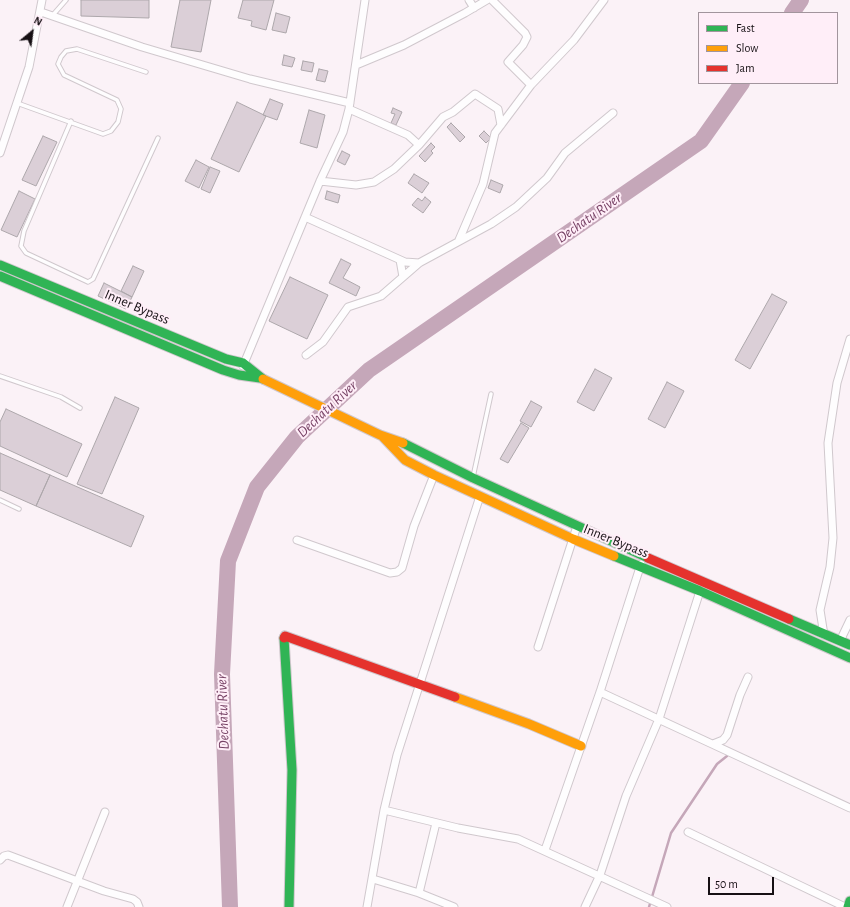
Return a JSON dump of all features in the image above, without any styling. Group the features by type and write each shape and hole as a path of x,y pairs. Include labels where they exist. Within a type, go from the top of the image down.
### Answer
{"main road":[{"name":"Inner Bypass","path":"0,265 226,359 243,363 260,378 380,435 404,443 473,478 643,556 850,645"},
{"name":"Inner Bypass","path":"0,276 239,375 260,378"},
{"name":"Inner Bypass","path":"380,435 405,460 434,475 573,538 700,591 850,658"},
{"path":"289,907 292,770 283,636 286,635 529,724 581,746"},
{"path":"848,907 850,901"}],"street":[{"path":"0,153 29,67 41,12 42,0"},
{"path":"239,375 320,181 343,132 356,65 364,0"},
{"path":"469,0 474,8"},
{"path":"356,65 404,45 487,0"},
{"path":"492,0 525,33 527,37 523,45 508,62 531,85"},
{"path":"459,240 475,205 496,133 531,85 574,40 604,0"},
{"path":"41,12 142,47 349,106 408,136 419,145"},
{"path":"320,181 356,185 374,182 394,169 419,145 443,117 453,112 475,94 498,109 501,125"},
{"path":"306,355 323,342 348,308 381,296 419,263 490,224 516,207 547,178 565,153 613,113"},
{"path":"305,217 349,235 400,260 413,264 419,263"},
{"path":"400,260 403,277"},
{"path":"822,645 824,633 821,621 820,603 830,567 833,538 828,443 837,382 850,339"},
{"path":"297,540 390,573 397,572 402,568 414,526 434,475"},
{"path":"367,907 373,880 384,810 397,755 480,496"},
{"path":"538,647 577,526"},
{"path":"545,850 600,692 643,556"},
{"path":"585,907 600,876 626,796 659,719 700,591"},
{"path":"840,641 850,620"},
{"path":"712,744 723,740 727,735 740,695 748,677"},
{"path":"600,692 850,808"},
{"path":"384,810 436,823 518,839 649,897 667,907"},
{"path":"67,907 76,880 105,812"},
{"path":"419,893 436,823"},
{"path":"688,832 845,907"},
{"path":"0,860 4,856 8,855 134,899 139,907"},
{"path":"373,880 419,893 454,907"}],"lane":[{"path":"52,16 66,0"},
{"path":"17,103 72,121 103,134 111,131 118,122 121,109 117,100 64,75 58,64 66,52 76,49 146,72"},
{"path":"72,121 24,231 21,246 26,253 88,282 93,279 158,138"},
{"path":"0,376 56,395 80,408"},
{"path":"473,478 491,394"},
{"path":"0,500 19,509"}],"building":[{"path":"81,0 149,0 149,18 81,16"},
{"path":"180,0 211,0 201,52 171,47"},
{"path":"243,0 274,0 266,30 251,26 252,21 238,18"},
{"path":"276,13 290,17 286,33 272,30"},
{"path":"284,55 295,58 292,67 282,65"},
{"path":"303,61 314,63 312,72 301,70"},
{"path":"319,69 328,71 325,82 316,80"},
{"path":"270,99 283,104 277,120 263,115"},
{"path":"237,102 266,116 239,172 211,159"},
{"path":"393,108 402,112 396,125 391,123 395,114 391,113"},
{"path":"309,110 325,115 317,148 300,143"},
{"path":"451,123 465,137 460,142 447,127"},
{"path":"484,131 491,138 486,143 479,136"},
{"path":"43,136 57,142 36,186 22,180"},
{"path":"431,143 435,147 431,151 433,153 425,162 419,156"},
{"path":"342,151 350,155 345,165 337,161"},
{"path":"196,160 209,167 199,188 185,181"},
{"path":"210,167 220,171 210,193 201,189"},
{"path":"414,174 429,183 422,193 408,183"},
{"path":"491,180 503,185 500,193 488,188"},
{"path":"19,191 35,199 17,237 1,230"},
{"path":"327,191 340,195 338,203 325,199"},
{"path":"425,197 431,202 423,213 412,205 418,198 422,201"},
{"path":"341,259 351,264 343,278 360,287 356,296 329,283"},
{"path":"133,266 144,271 132,297 121,291"},
{"path":"290,277 328,295 307,339 269,321"},
{"path":"104,283 132,297 126,309 98,296"},
{"path":"772,294 787,302 750,369 735,360"},
{"path":"595,369 612,378 594,411 577,402"},
{"path":"667,382 684,391 665,428 648,419"},
{"path":"115,397 139,408 102,494 77,484"},
{"path":"531,401 542,407 531,427 520,421"},
{"path":"6,409 82,444 67,477 0,446 0,422"},
{"path":"521,423 529,428 508,463 500,459"},
{"path":"0,453 50,475 36,506 0,490"},
{"path":"50,475 144,516 131,547 36,506"}],"waterway":[{"name":"Dechatu River","path":"793,12 801,0"},
{"name":"Dechatu River","path":"230,907 222,674 228,561 257,487 297,437 369,370 701,141 741,84"},
{"path":"649,907 671,833 717,764 727,756"}],"traffic: fast":[{"path":"0,265 226,359 243,363 263,379"},
{"path":"0,276 223,370 239,375 260,378"},
{"path":"403,443 473,478 648,558"},
{"path":"614,556 700,591 850,658"},
{"path":"789,619 850,645"},
{"path":"284,638 292,770 289,907"},
{"path":"848,907 850,901"}],"traffic: slow":[{"path":"263,379 380,435 403,443"},
{"path":"383,437 405,460 434,475 573,539 614,556"},
{"path":"455,697 529,724 581,746"}],"traffic: jam":[{"path":"648,558 789,619"},
{"path":"284,638 285,636 455,697"}]}
